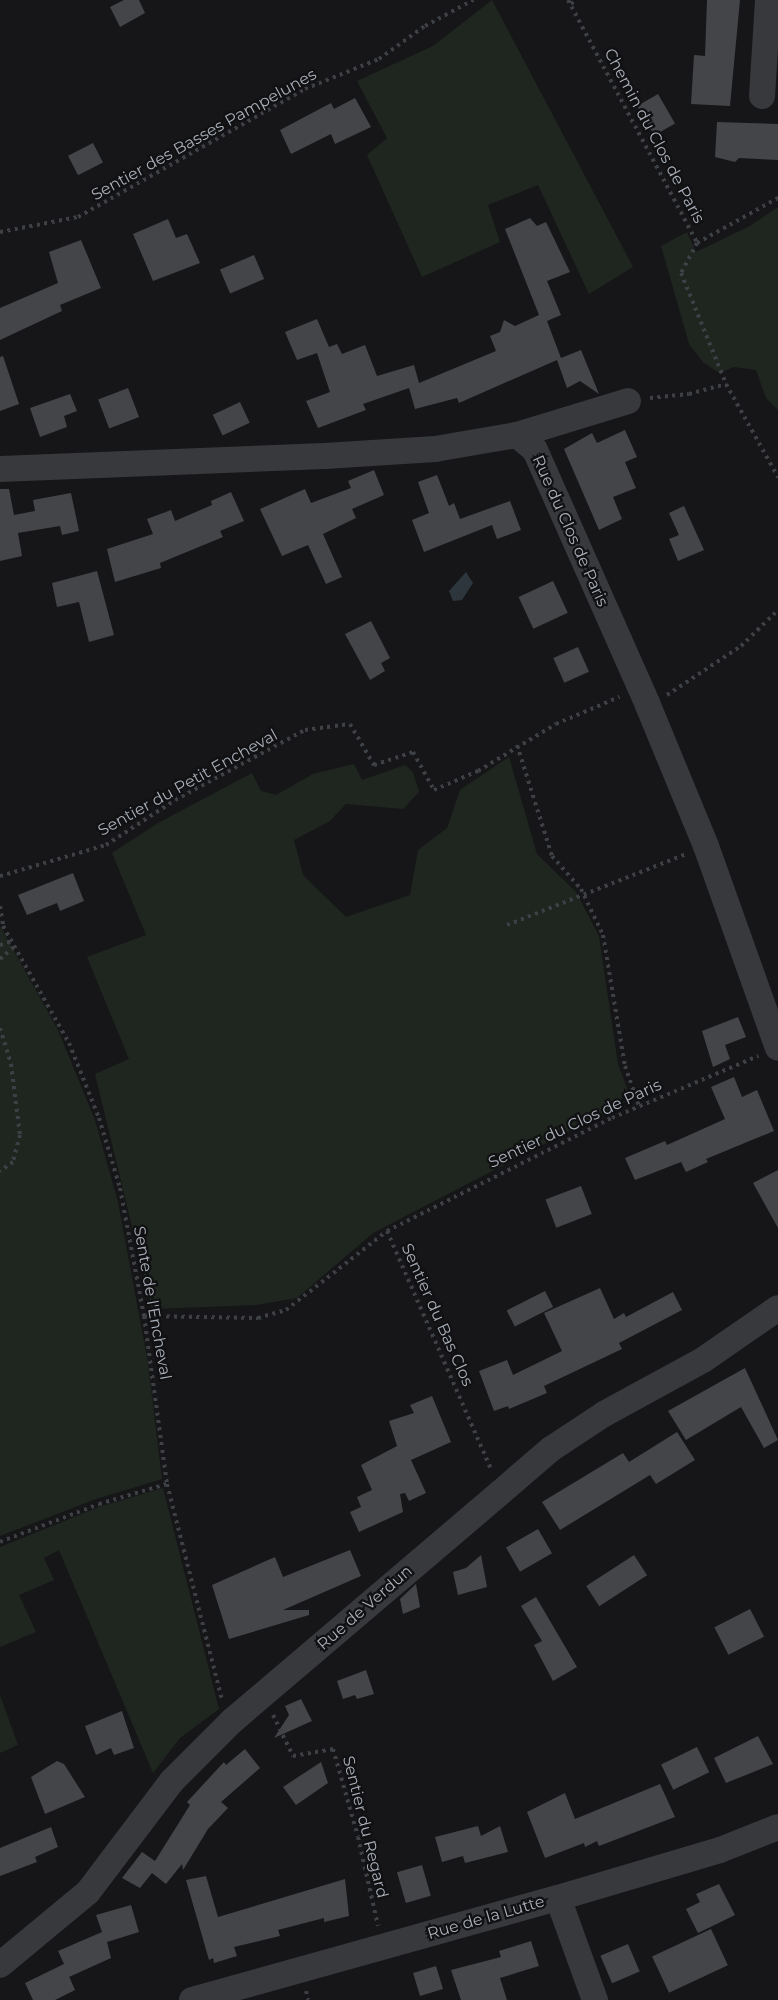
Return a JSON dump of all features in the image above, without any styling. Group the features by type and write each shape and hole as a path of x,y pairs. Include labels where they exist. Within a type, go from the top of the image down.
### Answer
{"street":[{"path":"762,96 768,0"},
{"path":"0,469 325,456 435,449 517,435 628,400"},
{"name":"Rue du Clos de Paris","path":"517,435 535,450 644,696 706,846 778,1048"},
{"name":"Rue de Verdun","path":"0,1965 88,1892 172,1781 232,1721 551,1449 603,1414 703,1360 778,1308"},
{"name":"Rue de la Lutte","path":"192,2000 558,1898 720,1850 778,1827"},
{"path":"558,1898 595,2000"}],"path":[{"name":"Sentier des Basses Pampelunes","path":"0,232 78,217 305,89 380,59 425,26 473,0"},
{"path":"570,2 576,0"},
{"name":"Chemin du Clos de Paris","path":"570,2 697,243 681,273 726,384 778,477"},
{"path":"697,243 778,198"},
{"path":"628,400 689,394 726,384"},
{"name":"Sentier du Petit Encheval","path":"0,876 106,844 175,800 305,730 350,724 374,765 413,752 434,790 478,771 556,724 644,696 671,693 741,646 778,610"},
{"path":"517,746 552,856 584,895 603,935 625,1066 639,1106"},
{"path":"507,925 706,846"},
{"name":"Sente de l'Encheval","path":"0,906 3,926 16,945 69,1043 99,1118 120,1188 144,1316 167,1484 223,1705 232,1721"},
{"path":"0,945 12,941"},
{"path":"0,960 16,945"},
{"path":"0,1028 11,1064 20,1135 13,1162 0,1171"},
{"name":"Sentier du Clos de Paris","path":"387,1231 639,1106 778,1048"},
{"name":"Sentier du Bas Clos","path":"144,1316 258,1318 286,1310 387,1231 501,1492"},
{"path":"0,1542 99,1504 167,1484"},
{"name":"Sentier du Regard","path":"264,1695 293,1756 333,1749 358,1837 382,1947"}],"shaded area":[{"path":"492,0 633,267 589,294 538,185 488,205 500,242 422,277 367,155 387,138 357,81 433,46"},
{"path":"778,207 778,410 766,398 756,370 734,367 719,373 703,362 689,344 661,246 687,232 696,252 750,226"},
{"path":"466,572 473,583 462,600 453,601 449,591"},
{"path":"509,757 537,854 576,892 599,936 618,1064 631,1099 373,1233 297,1298 256,1305 152,1309 95,1074 129,1059 87,957 146,935 112,853 158,823 252,773 261,791 276,795 313,774 354,764 362,780 405,765 413,772 419,792 403,809 346,804 330,821 294,840 303,875 346,917 410,895 418,850 447,828 460,790"},
{"path":"0,926 58,1030 95,1120 118,1202 148,1363 162,1479 96,1499 0,1536"},
{"path":"163,1488 219,1709 180,1738 153,1773 59,1550 44,1558 54,1580 19,1595 36,1632 0,1647 0,1547 99,1507"},
{"path":"0,1695 18,1745 0,1753"}],"building":[{"path":"124,0 139,0 145,13 120,27 110,7"},
{"path":"707,0 740,0 730,106 691,104 694,55 705,56"},
{"path":"658,94 675,123 654,135 637,106"},
{"path":"355,98 371,127 335,144 331,134 291,154 280,130 331,103 334,109"},
{"path":"717,122 778,124 778,160 739,158 735,162 715,157"},
{"path":"93,143 103,163 78,175 68,156"},
{"path":"530,218 537,226 546,222 570,272 547,281 561,315 547,321 561,358 581,350 599,394 580,381 567,388 557,360 459,403 457,398 415,409 409,388 363,404 366,410 318,428 306,401 330,392 317,353 297,360 285,332 317,319 329,347 337,344 342,354 365,345 377,376 414,365 419,383 496,351 490,336 500,332 504,320 515,326 539,315 505,229"},
{"path":"168,219 176,238 187,234 200,263 153,281 133,234"},
{"path":"81,240 101,288 60,305 62,311 0,340 0,308 58,283 49,252"},
{"path":"254,255 264,279 230,293 220,269"},
{"path":"3,356 19,404 0,411 0,357"},
{"path":"128,388 139,417 109,428 98,399"},
{"path":"70,394 77,411 64,416 67,427 40,437 30,408"},
{"path":"240,402 250,423 223,436 213,415"},
{"path":"625,430 637,457 625,462 636,488 613,497 622,519 599,530 564,449 592,433 597,443"},
{"path":"374,470 384,495 352,509 356,518 323,534 342,577 326,584 308,545 282,556 260,509 305,489 311,503 351,488 348,481"},
{"path":"437,475 449,506 454,503 460,519 510,501 521,530 497,539 492,525 424,552 412,520 429,513 418,482"},
{"path":"0,489 9,489 14,515 35,511 33,500 71,493 79,531 62,535 60,526 18,533 22,556 0,561"},
{"path":"231,492 244,521 220,531 223,537 160,563 161,568 115,582 107,549 153,534 147,519 171,510 175,521 212,505 211,501"},
{"path":"684,506 704,550 678,561 669,539 679,535 669,513"},
{"path":"97,571 114,635 89,642 79,602 57,607 52,583"},
{"path":"553,581 568,613 533,629 519,597"},
{"path":"371,621 390,658 381,663 385,671 370,680 345,634"},
{"path":"578,647 589,672 564,683 553,658"},
{"path":"73,873 84,901 60,911 57,903 27,915 18,895"},
{"path":"738,1017 746,1037 725,1045 730,1059 713,1067 702,1031"},
{"path":"734,1077 742,1097 757,1090 774,1131 706,1159 708,1162 686,1172 681,1162 635,1180 625,1158 665,1141 667,1145 725,1119 711,1087"},
{"path":"778,1170 778,1228 753,1183"},
{"path":"581,1186 592,1214 556,1228 546,1200"},
{"path":"600,1288 614,1319 624,1313 626,1317 673,1292 682,1310 619,1343 622,1349 544,1386 547,1393 509,1409 508,1406 494,1411 479,1371 507,1360 513,1375 562,1351 544,1313"},
{"path":"545,1291 553,1307 515,1327 507,1311"},
{"path":"745,1368 778,1440 764,1448 741,1407 686,1440 668,1411"},
{"path":"432,1396 451,1442 411,1460 426,1493 409,1501 405,1493 400,1494 403,1512 359,1532 350,1512 361,1507 357,1497 372,1490 361,1465 397,1446 389,1421 414,1413 410,1405"},
{"path":"677,1432 695,1460 656,1484 650,1475 560,1530 542,1502 623,1453 629,1462"},
{"path":"538,1529 552,1553 520,1572 506,1548"},
{"path":"350,1550 361,1576 283,1610 309,1610 309,1615 229,1639 212,1585 275,1557 283,1577"},
{"path":"481,1555 487,1587 458,1595 453,1572 466,1568"},
{"path":"634,1555 647,1575 599,1606 586,1586"},
{"path":"416,1584 420,1607 403,1614 400,1599"},
{"path":"536,1597 577,1667 553,1681 534,1645 542,1641 521,1606"},
{"path":"750,1609 764,1637 728,1655 714,1627"},
{"path":"366,1670 374,1694 357,1699 355,1695 343,1699 337,1681"},
{"path":"301,1699 312,1721 274,1738 289,1715 285,1706"},
{"path":"122,1711 134,1748 114,1755 111,1748 96,1755 85,1726"},
{"path":"758,1736 773,1764 726,1783 714,1758"},
{"path":"697,1747 709,1772 673,1790 661,1765"},
{"path":"245,1749 260,1768 221,1802 228,1808 208,1829 183,1870 182,1864 166,1884 152,1873 140,1888 122,1878 142,1852 155,1861 190,1805 187,1802 224,1762 226,1765"},
{"path":"57,1761 64,1764 85,1797 45,1814 31,1777"},
{"path":"321,1762 328,1783 296,1805 283,1787"},
{"path":"660,1784 675,1817 599,1846 597,1841 585,1847 584,1843 545,1858 527,1812 565,1793 575,1819"},
{"path":"478,1826 481,1836 500,1826 508,1852 465,1863 463,1856 442,1862 435,1837"},
{"path":"51,1827 58,1847 35,1857 37,1862 0,1876 0,1848"},
{"path":"422,1865 431,1896 406,1903 397,1872"},
{"path":"206,1876 218,1917 345,1879 349,1916 324,1922 324,1918 278,1930 280,1936 234,1947 237,1956 214,1963 213,1958 209,1960 186,1880"},
{"path":"719,1884 735,1915 698,1933 686,1909 700,1902 696,1894"},
{"path":"131,1905 139,1932 107,1942 111,1958 69,1977 75,1990 55,2000 33,2000 25,1983 64,1964 58,1951 102,1932 96,1915"},
{"path":"711,1929 728,1965 669,1993 652,1956"},
{"path":"531,1941 539,1966 500,1978 507,2000 461,2000 451,1970 501,1957 499,1951"},
{"path":"628,1944 640,1972 612,1983 600,1956"},
{"path":"436,1966 443,1989 420,1996 413,1973"}]}
